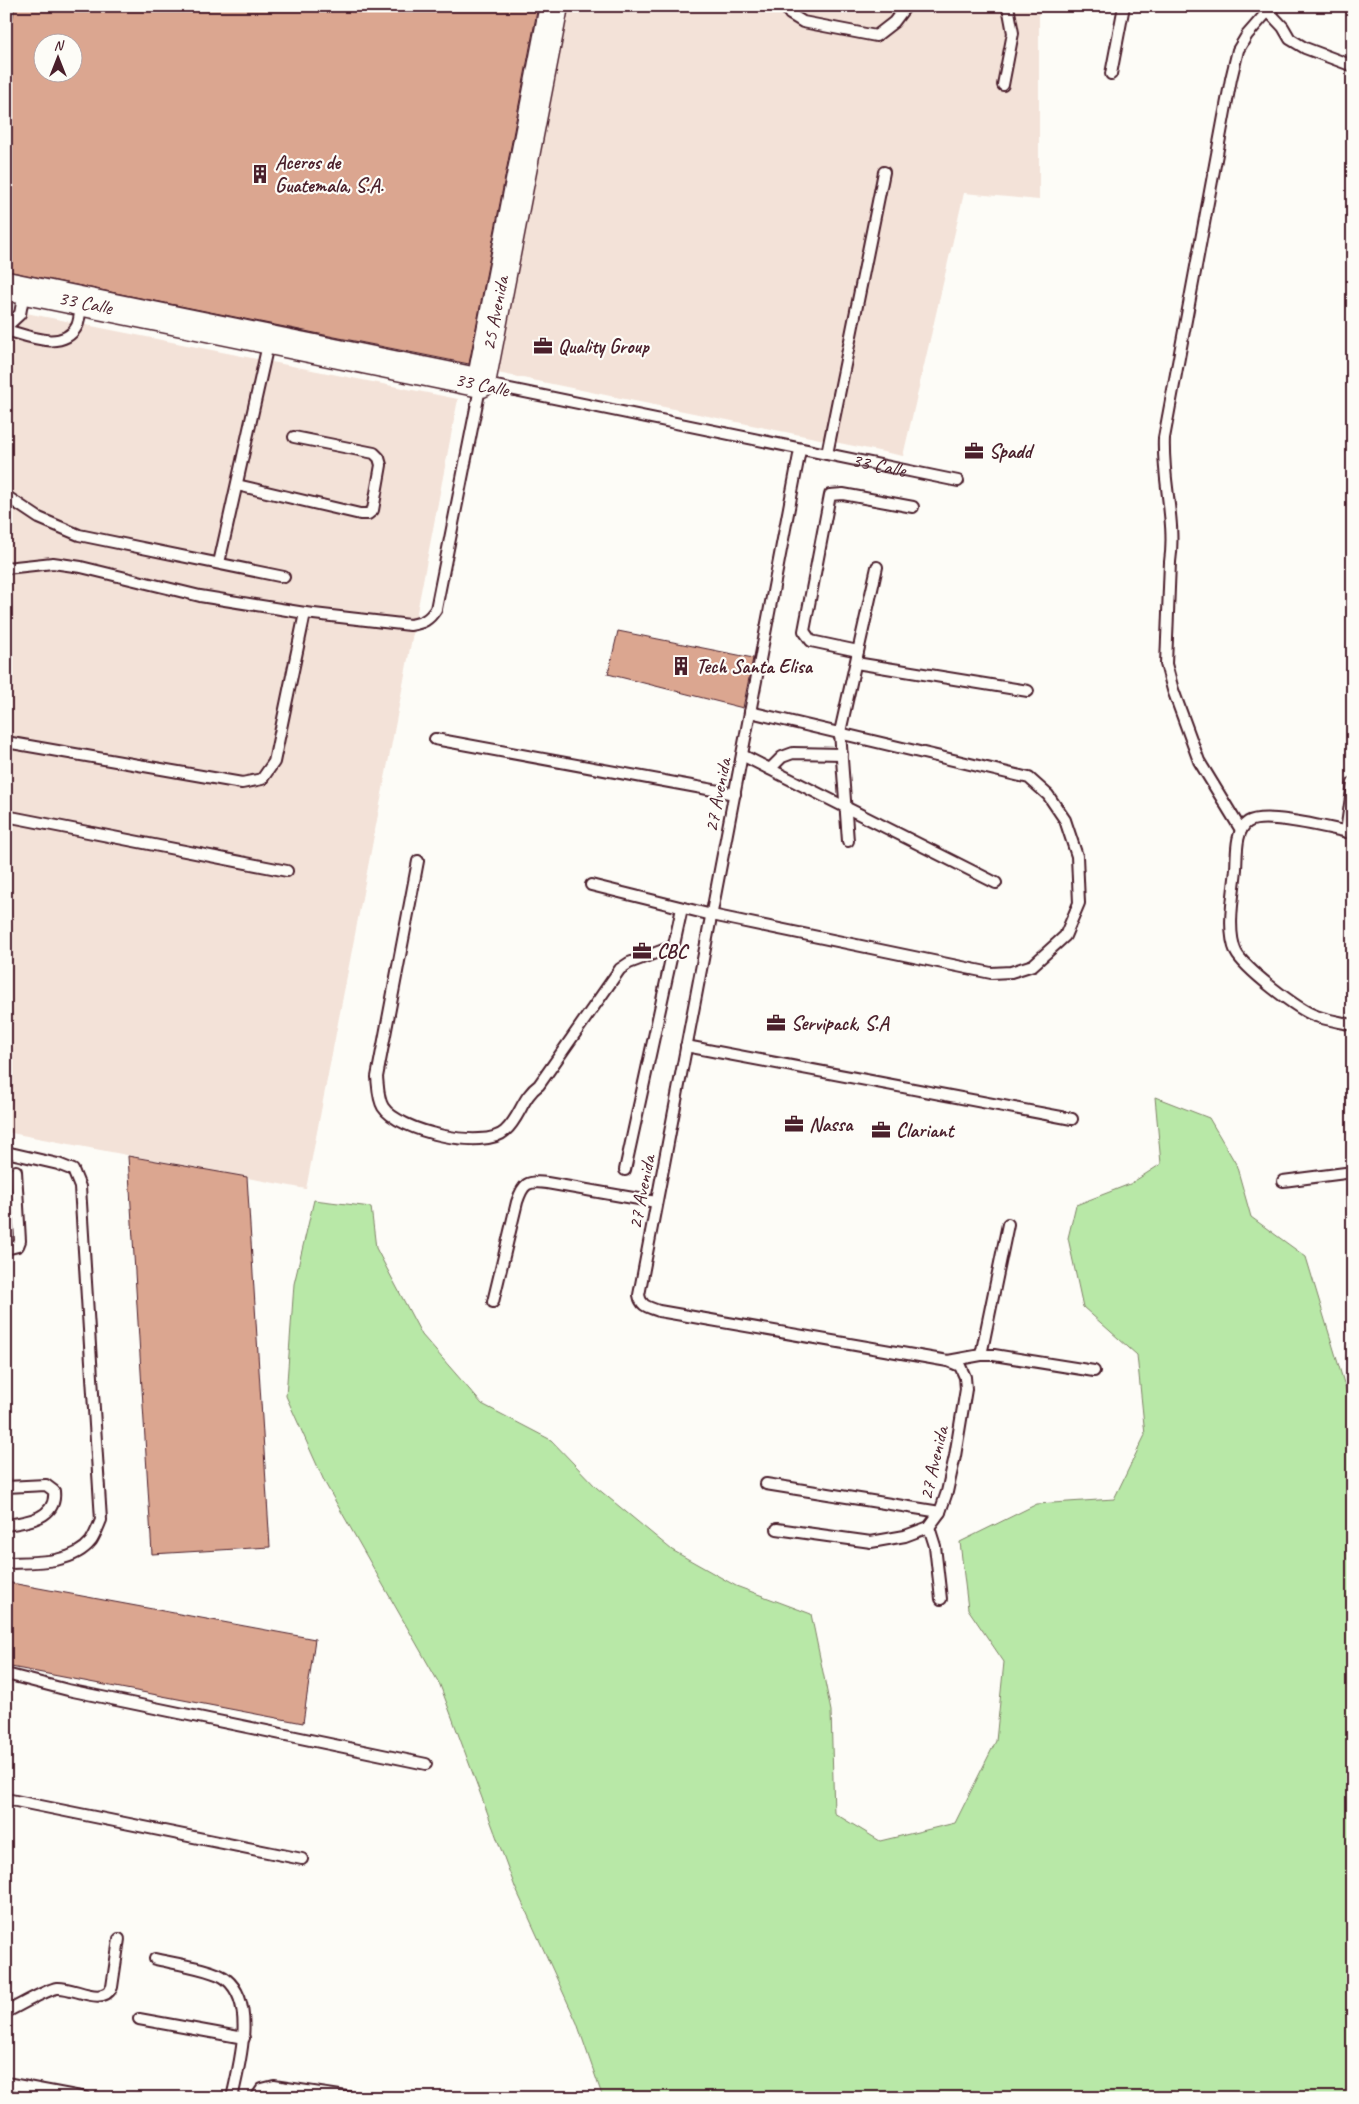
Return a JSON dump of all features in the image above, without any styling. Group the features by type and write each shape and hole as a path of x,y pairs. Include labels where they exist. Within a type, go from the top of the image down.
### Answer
{"street":[{"name":"25 Avenida","path":"481,384 554,6"},
{"name":"33 Calle","path":"15,288 481,384"}],"lane":[{"path":"785,6 790,14 803,22 876,36 894,22 906,6"},
{"path":"1004,85 1013,33 1008,6"},
{"path":"1111,74 1124,6"},
{"path":"1241,830 1199,761 1173,690 1166,664 1172,546 1163,458 1164,438 1238,50 1268,8 1290,39 1305,48 1353,66"},
{"path":"827,454 884,172"},
{"path":"15,288 20,314 6,329 57,341 68,337 78,325 81,302"},
{"path":"219,563 269,340"},
{"name":"33 Calle","path":"481,384 958,481"},
{"name":"25 Avenida","path":"305,612 372,622 410,625 424,623 430,618 436,609 481,384"},
{"path":"237,485 360,514 368,514 373,510 381,466 379,458 374,453 294,438"},
{"name":"27 Avenida","path":"777,1529 871,1542 905,1536 929,1527 940,1512 955,1456 966,1388 965,1377 960,1366 948,1361 659,1311 644,1306 640,1302 639,1295 656,1202 800,450"},
{"path":"858,651 811,640 804,632 830,496 836,493 913,507"},
{"path":"6,496 39,518 80,535 284,577"},
{"path":"6,568 53,563 81,567 200,596 305,612 274,762 262,779 242,783 6,742"},
{"path":"848,841 840,732 877,567"},
{"path":"856,663 1028,691"},
{"path":"591,885 712,915 991,973 1012,972 1033,965 1065,936 1079,903 1077,856 1065,820 1048,795 1029,778 750,712"},
{"path":"435,739 735,794"},
{"path":"770,769 782,757 793,753 842,754"},
{"path":"742,755 996,883"},
{"path":"1353,783 1349,833 1277,819 1256,819 1248,822 1241,830 1232,932 1237,953 1282,996 1315,1016 1353,1025"},
{"path":"6,816 287,871"},
{"path":"418,861 378,1077 379,1094 384,1107 399,1121 430,1133 482,1140 505,1132 530,1092 539,1085 620,969 630,963 674,946"},
{"path":"625,1170 682,908"},
{"path":"686,1046 1072,1119"},
{"path":"6,1152 58,1164 73,1170 80,1187 101,1520 90,1542 74,1553 50,1562 6,1563"},
{"path":"6,1249 18,1246 20,1241 16,1171"},
{"path":"1283,1181 1353,1172"},
{"path":"493,1302 521,1188 530,1182 547,1183 656,1202"},
{"path":"981,1355 1008,1224"},
{"path":"948,1361 981,1355 994,1355 1094,1371"},
{"path":"766,1484 940,1512"},
{"path":"6,1487 46,1486 54,1491 55,1500 50,1510 38,1518 6,1525"},
{"path":"929,1527 935,1546 941,1599"},
{"path":"6,1674 68,1690 426,1764"},
{"path":"6,1799 302,1859"},
{"path":"6,2012 57,1988 101,1996 109,1993 112,1987 119,1939"},
{"path":"155,1960 214,1973 226,1979 238,1992 242,2006 244,2038 232,2098"},
{"path":"139,2019 244,2038"},
{"path":"6,2083 86,2098"},
{"path":"256,2098 262,2089 274,2086 353,2098"}],"shaded area":[{"path":"557,6 1039,6 1039,200 964,193 903,456 488,371"},
{"path":"6,309 458,399 306,1189 6,1132"}],"green space":[{"path":"1155,1097 1209,1118 1236,1164 1251,1217 1306,1257 1353,1413 1353,2098 603,2098 577,2023 515,1887 440,1685 325,1483 286,1396 294,1284 314,1200 371,1207 376,1248 422,1335 482,1404 551,1440 597,1488 672,1550 736,1586 811,1614 831,1711 834,1813 880,1841 955,1823 996,1741 1004,1662 968,1609 960,1542 1037,1504 1114,1499 1145,1435 1137,1355 1083,1307 1068,1238 1076,1205 1130,1184 1161,1164"}],"building":[{"name":"Aceros de Guatemala, S.A.","path":"15,6 538,6 469,364 6,271 6,51"},
{"name":"Tech Santa Elisa","path":"618,631 753,658 743,708 608,674"},
{"path":"128,1156 247,1177 270,1547 152,1554"},
{"path":"6,1582 315,1639 303,1723 6,1666"}],"place":[{"name":"Aceros de Guatemala, S.A.","path":"260,174"},
{"name":"Quality Group","path":"543,346"},
{"name":"Spadd","path":"974,451"},
{"name":"Tech Santa Elisa","path":"681,666"},
{"name":"CBC","path":"642,951"},
{"name":"Servipack, S.A","path":"776,1023"},
{"name":"Nassa","path":"794,1124"},
{"name":"Clariant","path":"881,1130"}]}
